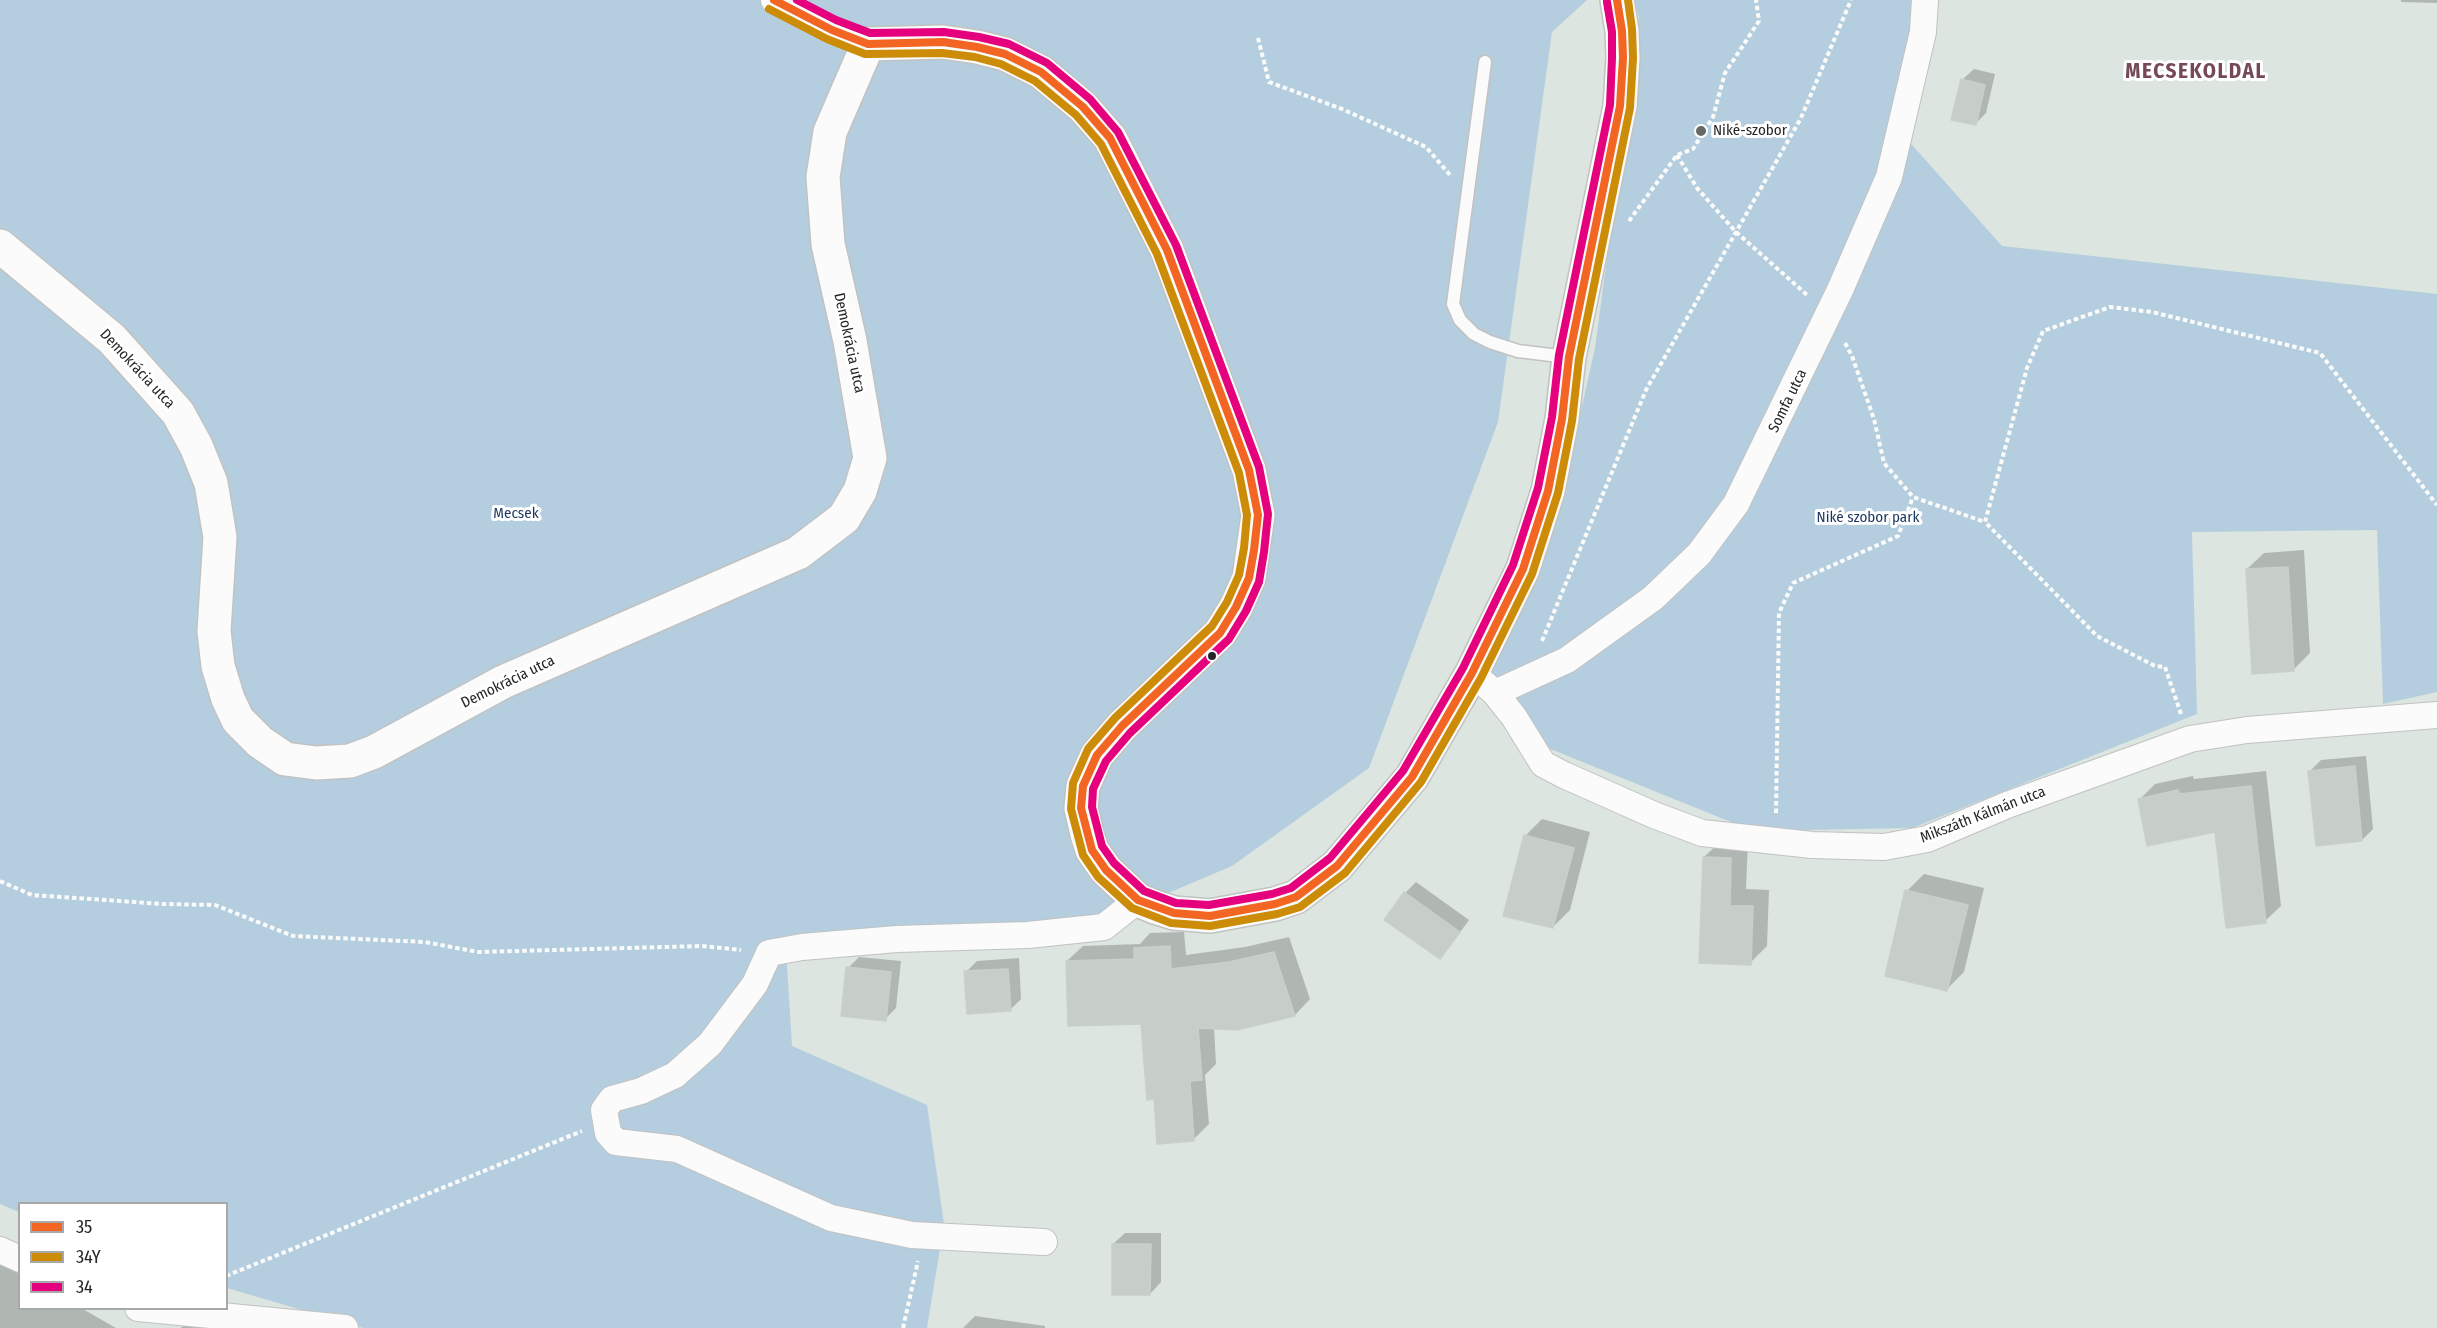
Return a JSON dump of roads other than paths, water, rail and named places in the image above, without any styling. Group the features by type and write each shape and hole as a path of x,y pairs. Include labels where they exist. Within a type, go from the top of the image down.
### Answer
{"street":[{"path":"774,0 832,30 868,44 943,42 977,47 1005,54 1041,72 1083,107 1110,138 1167,250 1249,470 1258,515 1249,578 1236,607 1220,633 1122,726 1097,755 1083,786 1080,808 1092,850 1106,870 1138,900 1174,913 1210,916 1275,904 1296,897 1337,866 1412,777 1483,683 1548,490 1562,419 1569,357 1620,105 1623,58 1621,19 1617,0"},
{"name":"Somfa utca","path":"1483,683 1527,678 1567,660 1653,598 1699,554 1736,504 1836,298 1889,177 1923,32 1925,0"},
{"name":"Demokrácia utca","path":"0,246 112,339 178,413 196,446 211,483 220,537 214,631 218,666 228,699 238,720 260,742 285,759 316,763 350,760 374,752 503,682 798,553 844,518 860,492 870,458 850,341 828,244 823,177 830,132 868,44"},
{"name":"Mikszáth Kálmán utca","path":"1483,683 1514,717 1543,764 1564,776 1654,815 1701,832 1812,845 1884,847 1928,839 2007,805 2190,739 2247,730 2437,715"},
{"path":"1044,1242 922,1236 831,1218 677,1149 616,1142 608,1133 604,1110 612,1100 641,1091 675,1075 710,1044 755,984 769,953 802,946 897,939 1028,935 1104,927 1138,900"},
{"path":"0,1250 18,1258"},
{"path":"159,1310 345,1328"}],"lane":[{"path":"1485,62 1454,304 1460,320 1474,334 1490,342 1518,351 1569,357"}],"place":[{"name":"Niké-szobor","path":"1701,131"}],"district":[{"name":"MECSEKOLDAL","path":"2196,72"}],"park label":[{"name":"Mecsek","path":"516,514"},
{"name":"Niké szobor park","path":"1868,518"}]}
